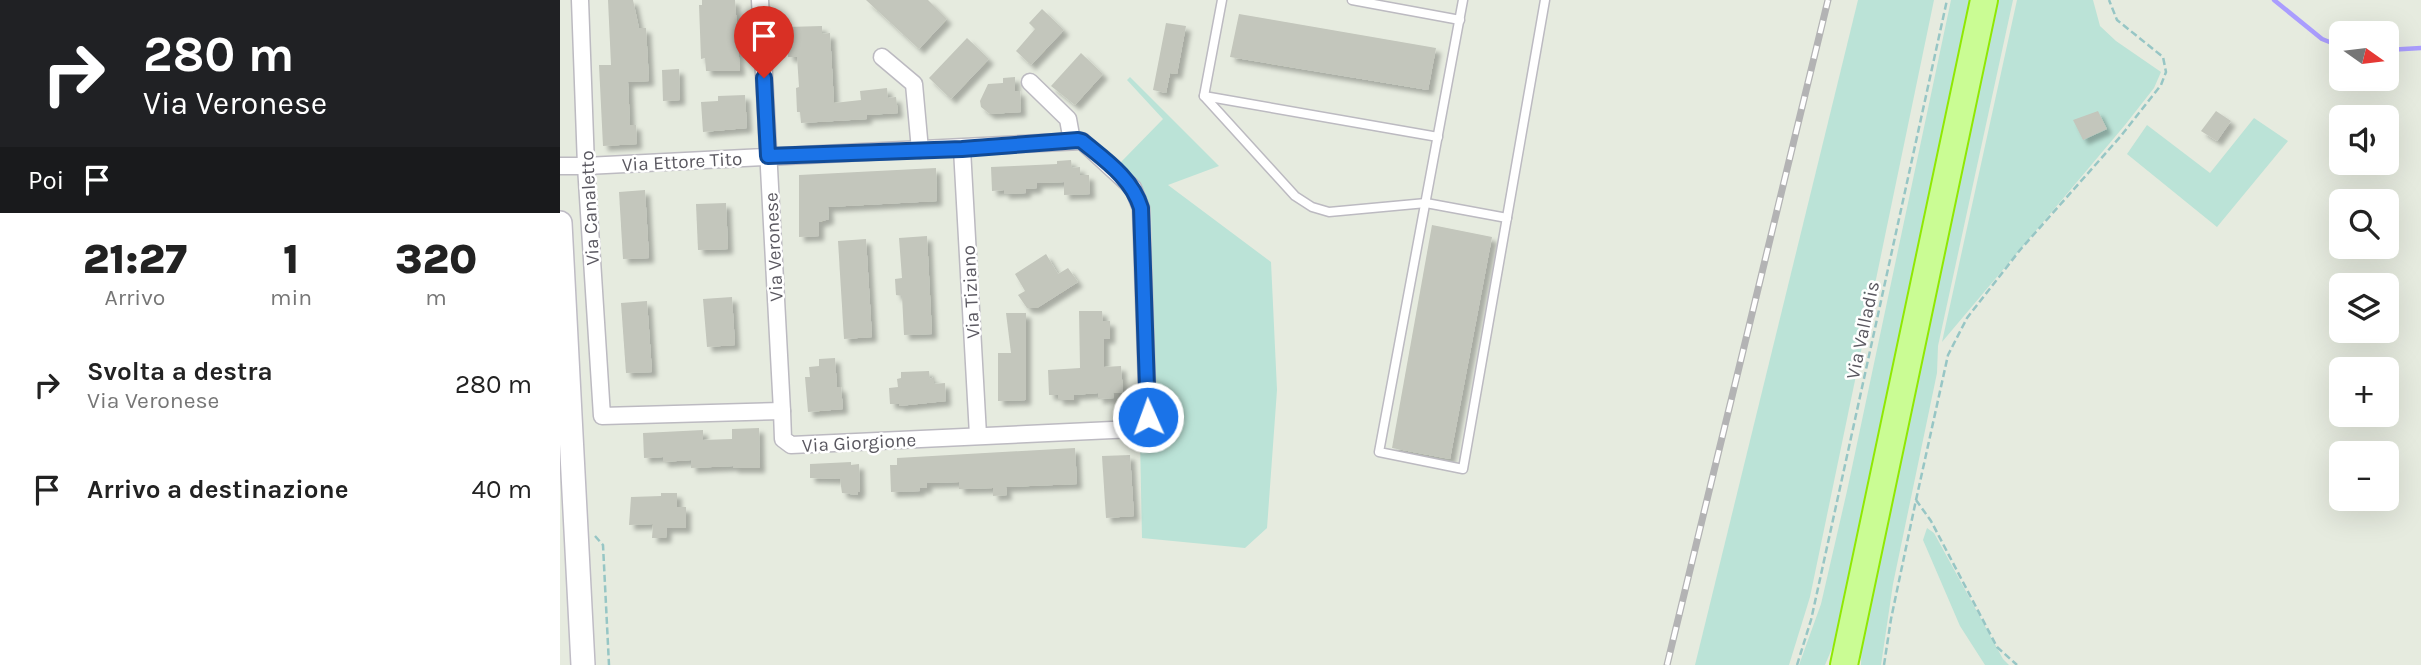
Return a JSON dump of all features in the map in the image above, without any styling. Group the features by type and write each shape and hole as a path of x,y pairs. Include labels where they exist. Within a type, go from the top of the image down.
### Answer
{"highway":[{"path":"1844,665 1984,0"}],"main road":[{"path":"560,223 583,665"}],"street":[{"name":"Via Canaletto","path":"580,0 586,166 602,416 782,411"},
{"name":"Via Veronese","path":"760,0 782,411"},
{"path":"882,57 914,84 920,150"},
{"path":"1030,82 1068,119 1072,141"},
{"name":"Via Ettore Tito","path":"560,166 962,149 1072,141"},
{"name":"Via Giorgione","path":"782,411 783,439 791,446 1134,429 1145,426 1148,417 1141,208 1133,188 1114,169 1082,141 1072,141"},
{"name":"Via Tiziano","path":"962,149 978,435"}],"lane":[{"path":"1205,96 1222,0"},
{"path":"1352,0 1460,20"},
{"path":"1464,0 1379,452 1463,469 1545,0"},
{"path":"1205,96 1438,137"},
{"path":"1205,96 1295,196 1312,207 1329,212 1426,203 1507,218"}],"path":[{"name":"Via Valladis","path":"1797,665 1811,620 1947,0"},
{"path":"1884,665 1916,500 1945,367 1955,338 2020,250 2120,137 2161,85 2166,72 2164,57 2117,20 2109,0"},
{"path":"1916,500 1931,521 1997,647 2017,665"}],"shaded area":[{"path":"1858,0 1934,0 1810,597 1789,665 1695,665"},
{"path":"1951,0 1976,0 1841,627 1825,665 1799,665 1821,604 1847,491"},
{"path":"1997,0 2013,0 1938,346 1937,373 1893,584 1881,665 1861,665 1862,626"},
{"path":"2017,0 2093,0 2100,26 2116,41 2161,72 2154,88 2125,125 1942,342"},
{"path":"1130,77 1219,166 1168,185 1271,262 1277,390 1267,528 1245,548 1142,538 1140,439 1156,427 1151,211 1140,183 1121,162 1163,119 1127,80"},
{"path":"2254,118 2288,141 2217,227 2127,154 2147,125 2210,173"},
{"path":"1927,528 1934,533 2003,659 2009,665 1985,665 1960,626 1923,540"}],"building":[{"path":"608,0 633,0 639,28 646,28 649,81 628,82 630,125 636,125 637,144 603,146 599,65 611,65"},
{"path":"702,0 735,0 740,71 706,71 705,58 701,59 699,5 702,5"},
{"path":"866,0 928,0 947,19 919,49"},
{"path":"1042,9 1064,30 1031,65 1016,51 1035,29 1029,23"},
{"path":"1239,14 1436,48 1428,90 1230,57"},
{"path":"1166,23 1186,26 1177,74 1170,73 1166,93 1153,90"},
{"path":"822,26 822,34 830,33 834,103 861,100 860,91 887,88 888,98 896,97 898,113 867,115 867,119 801,123 800,112 797,112 797,57 788,57 787,27"},
{"path":"967,38 989,59 951,99 929,78"},
{"path":"1081,53 1103,74 1075,105 1051,86"},
{"path":"679,69 680,100 663,101 662,70"},
{"path":"1015,77 1015,91 1020,91 1021,112 990,114 981,107 980,101 988,84 1003,83 1003,78"},
{"path":"745,95 747,128 703,132 701,102 718,101 718,96"},
{"path":"2098,111 2107,129 2083,140 2073,120"},
{"path":"2216,111 2231,121 2217,141 2201,131"},
{"path":"1071,160 1072,168 1080,167 1080,175 1089,175 1090,194 1064,195 1064,182 1037,183 1037,188 1026,189 1026,193 1004,194 1004,190 992,191 991,167 1057,164 1057,161"},
{"path":"936,168 937,201 828,207 829,219 819,222 819,236 799,237 799,175"},
{"path":"645,190 649,258 623,259 619,192"},
{"path":"726,203 728,249 698,250 696,204"},
{"path":"1432,225 1492,237 1450,459 1392,448"},
{"path":"927,236 932,334 904,335 902,296 896,295 895,279 902,278 899,238"},
{"path":"866,239 872,337 844,339 838,241"},
{"path":"1046,254 1058,274 1068,268 1078,282 1037,308 1027,308 1018,295 1025,291 1015,274"},
{"path":"732,297 735,345 707,347 703,299"},
{"path":"647,301 652,372 626,373 621,303"},
{"path":"1079,311 1102,311 1103,321 1110,321 1110,339 1104,339 1104,367 1121,366 1123,392 1113,393 1114,398 1098,399 1098,393 1074,395 1074,400 1058,400 1058,395 1049,395 1048,370 1080,368"},
{"path":"1006,313 1026,313 1026,400 998,401 998,353 1011,353"},
{"path":"835,358 837,387 841,387 843,409 808,412 805,377 810,377 809,367 819,366 819,359"},
{"path":"929,371 930,379 934,377 934,384 945,383 946,401 899,406 890,404 889,388 898,387 897,379 901,378 901,372"},
{"path":"759,428 760,468 691,468 691,460 663,462 663,457 644,458 643,433 703,430 703,440 732,439 732,429"},
{"path":"1075,448 1077,484 1006,487 1007,495 993,496 993,488 959,489 959,482 927,483 927,488 920,488 920,491 891,492 890,465 897,465 897,458"},
{"path":"1130,455 1134,516 1106,518 1102,456"},
{"path":"851,462 851,465 859,464 858,495 842,493 840,479 810,478 810,464"},
{"path":"661,493 677,493 677,507 686,507 686,528 667,528 666,538 652,538 653,524 629,525 631,497 661,496"}],"waterway":[{"path":"2274,0 2329,42"},
{"path":"2399,49 2421,48"}],"railway":[{"path":"1667,665 1828,0"}],"route":[{"path":"764,78 768,156 962,149 1078,140 1114,169 1133,188 1141,208 1148,417"}]}
